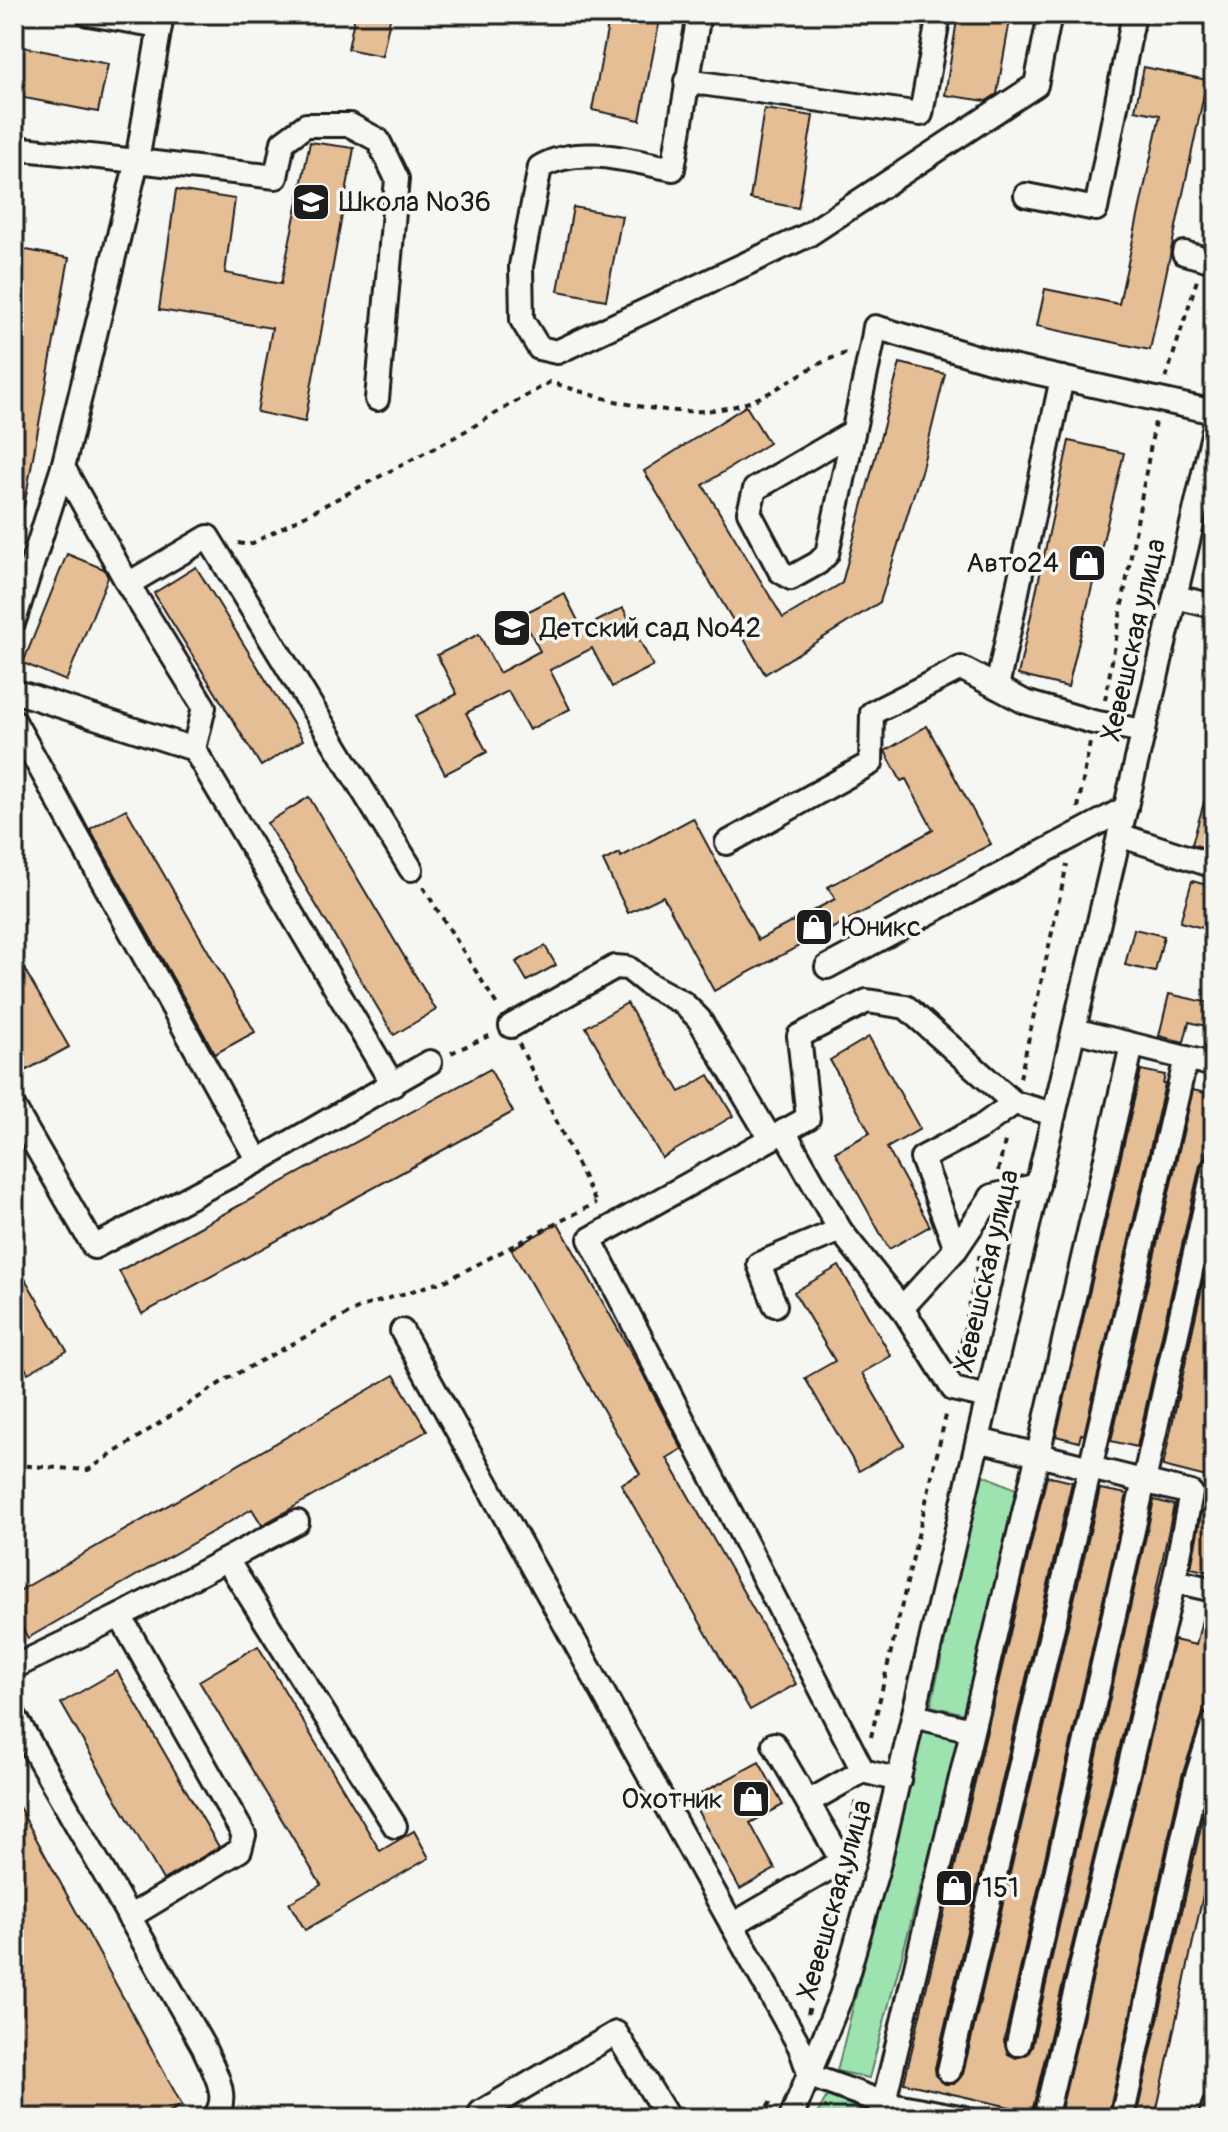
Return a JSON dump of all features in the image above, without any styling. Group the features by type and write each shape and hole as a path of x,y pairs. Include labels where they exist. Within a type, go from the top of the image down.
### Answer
{"street":[{"path":"14,621 63,467 137,161 161,20 88,14"},
{"path":"699,14 673,169 592,155 555,158 540,167 521,266 522,320 539,348 557,352 808,235 1036,85 1050,14"},
{"path":"686,81 921,114 939,14"},
{"path":"1026,195 1096,209 1134,14"},
{"path":"14,148 276,177 283,142 306,125 350,125 378,140 397,179 377,399"},
{"path":"1184,253 1214,261"},
{"path":"853,432 755,489 749,512 780,571 791,578 818,563 827,554 872,345 875,327 1007,366 1214,412"},
{"path":"997,687 1062,378"},
{"name":"Хевешская улица","path":"791,2118 841,1996 878,1867 1214,430"},
{"path":"63,467 128,584 204,707 194,749"},
{"path":"128,584 208,537 411,869"},
{"path":"1175,597 1214,606"},
{"path":"727,843 871,763 872,713 961,668 1025,702 1093,722 1144,731"},
{"path":"14,691 194,749 393,1085"},
{"path":"14,721 258,1161"},
{"path":"827,967 1126,808"},
{"path":"1119,835 1214,866"},
{"path":"511,1026 615,967 628,968 648,984 683,1003 699,1019 840,1230 902,1308 953,1389 988,1397"},
{"path":"863,1771 590,1239 808,1118 799,1036 867,1001 906,1007 1014,1103 1054,1114"},
{"path":"1074,1030 1214,1065"},
{"path":"882,2110 1132,1045"},
{"path":"949,2071 1186,1058"},
{"path":"14,1108 94,1247 258,1161 430,1062"},
{"path":"956,1249 922,1158 981,1127 1014,1103"},
{"path":"1018,2044 1214,1168"},
{"path":"902,1308 956,1249 992,1196 1038,1185"},
{"path":"775,1305 759,1264 840,1230"},
{"path":"402,1331 800,2047 810,2076 882,2110 961,2118"},
{"path":"978,1440 1191,1493 1174,1581 1045,2118"},
{"path":"14,1667 120,1616 297,1522"},
{"path":"227,1560 395,1826"},
{"path":"1174,1581 1214,1590"},
{"path":"120,1616 244,1835 240,1850 129,1917"},
{"path":"14,1715 203,2046 222,2093 218,2113 213,2118"},
{"path":"914,1716 971,1730"},
{"path":"1122,2118 1196,1779 1214,1722"},
{"path":"774,1744 842,1861"},
{"path":"808,1802 863,1771 899,1780"},
{"path":"732,1925 842,1861 878,1867"},
{"path":"484,2118 481,2112 616,2033 668,2118"},
{"path":"1210,2118 1214,2106"}],"path":[{"path":"208,537 249,545 455,437 550,382 616,402 697,413 754,400 822,360 872,345"},
{"path":"430,1062 511,1026"},
{"path":"14,1465 88,1470 225,1380 361,1307 447,1280 596,1203"}],"green space":[{"path":"981,1474 1016,1489 965,1714 931,1706"},
{"path":"922,1731 961,1737 869,2078 837,2071"},
{"path":"827,2096 861,2109 858,2118 815,2118"}],"building":[{"path":"355,14 391,14 382,56 348,49"},
{"path":"610,14 661,14 640,120 592,110"},
{"path":"958,14 1011,14 997,94 986,101 945,95"},
{"path":"14,45 108,64 98,112 14,96"},
{"path":"1144,67 1207,80 1150,350 1037,326 1045,289 1119,304 1160,115 1135,110"},
{"path":"764,109 813,116 798,208 750,199"},
{"path":"310,142 354,148 305,422 257,412 272,328 159,310 176,190 235,199 225,273 281,284"},
{"path":"573,207 622,216 606,300 558,291"},
{"path":"16,248 69,258 24,507 14,506"},
{"path":"900,363 945,374 922,468 880,602 765,674 644,471 746,406 769,443 703,485 783,618 842,583"},
{"path":"1069,441 1124,453 1068,687 1018,675"},
{"path":"67,554 104,569 108,577 66,681 23,663"},
{"path":"196,567 303,740 261,766 154,593"},
{"path":"564,593 582,629 623,608 653,666 612,687 592,648 550,670 570,709 529,730 508,691 466,713 487,752 445,774 415,716 457,694 437,655 479,634 499,673 540,651 521,615"},
{"path":"927,726 991,844 714,991 663,896 628,913 603,861 620,853 621,857 693,818 758,940 835,899 828,887 933,830 906,779 901,781 885,751"},
{"path":"1209,785 1214,785 1214,851 1192,844"},
{"path":"309,797 436,1010 394,1035 267,823"},
{"path":"126,809 255,1032 215,1054 90,829"},
{"path":"1192,881 1214,887 1214,931 1180,922"},
{"path":"1134,929 1164,936 1155,972 1125,965"},
{"path":"545,946 556,965 527,981 516,962"},
{"path":"14,951 69,1047 25,1071 14,1051"},
{"path":"1169,994 1214,1004 1214,1028 1189,1022 1184,1042 1159,1036"},
{"path":"627,1003 680,1092 709,1075 733,1116 662,1158 586,1027"},
{"path":"869,1037 920,1129 887,1148 930,1226 889,1249 835,1152 870,1133 830,1060"},
{"path":"490,1069 513,1112 142,1314 119,1271"},
{"path":"1141,1070 1165,1075 1165,1084 1084,1435 1081,1434 1079,1442 1056,1436"},
{"path":"1193,1090 1214,1095 1214,1118 1205,1158 1200,1165 1137,1447 1111,1441"},
{"path":"558,1223 682,1449 667,1458 796,1684 750,1710 621,1484 640,1474 511,1249"},
{"path":"1214,1232 1214,1354 1207,1383 1214,1384 1214,1479 1163,1466"},
{"path":"14,1260 67,1351 28,1373 14,1348"},
{"path":"839,1266 891,1356 862,1373 904,1445 859,1471 805,1378 835,1361 794,1292"},
{"path":"394,1375 427,1431 262,1525 252,1509 28,1638 14,1614 14,1594"},
{"path":"1047,1476 1072,1482 935,2068 936,2076 945,2084 954,2084 963,2074 1100,1489 1127,1494 1004,2041 1008,2054 1016,2058 1028,2054 1032,2047 1154,1500 1174,1505 1147,1633 1032,2112 904,2083"},
{"path":"1202,1511 1214,1514 1214,1573 1191,1568"},
{"path":"1206,1603 1214,1604 1214,1663 1202,1716 1182,1776 1108,2118 1079,2118 1060,2114 1174,1640 1196,1645"},
{"path":"258,1646 380,1851 414,1831 429,1858 305,1930 289,1903 321,1885 199,1681"},
{"path":"117,1671 219,1847 163,1880 61,1703"},
{"path":"759,1762 783,1805 750,1823 775,1869 740,1889 691,1799"},
{"path":"1214,1768 1214,1844 1155,2118 1136,2118"},
{"path":"14,1798 182,2105 158,2118 14,2118"}],"place":[{"name":"Школа №36","path":"311,202"},
{"name":"Авто24","path":"1087,563"},
{"name":"Детский сад №42","path":"512,628"},
{"name":"Юникс","path":"814,927"},
{"name":"Охотник","path":"751,1799"},
{"name":"151","path":"954,1888"}]}
